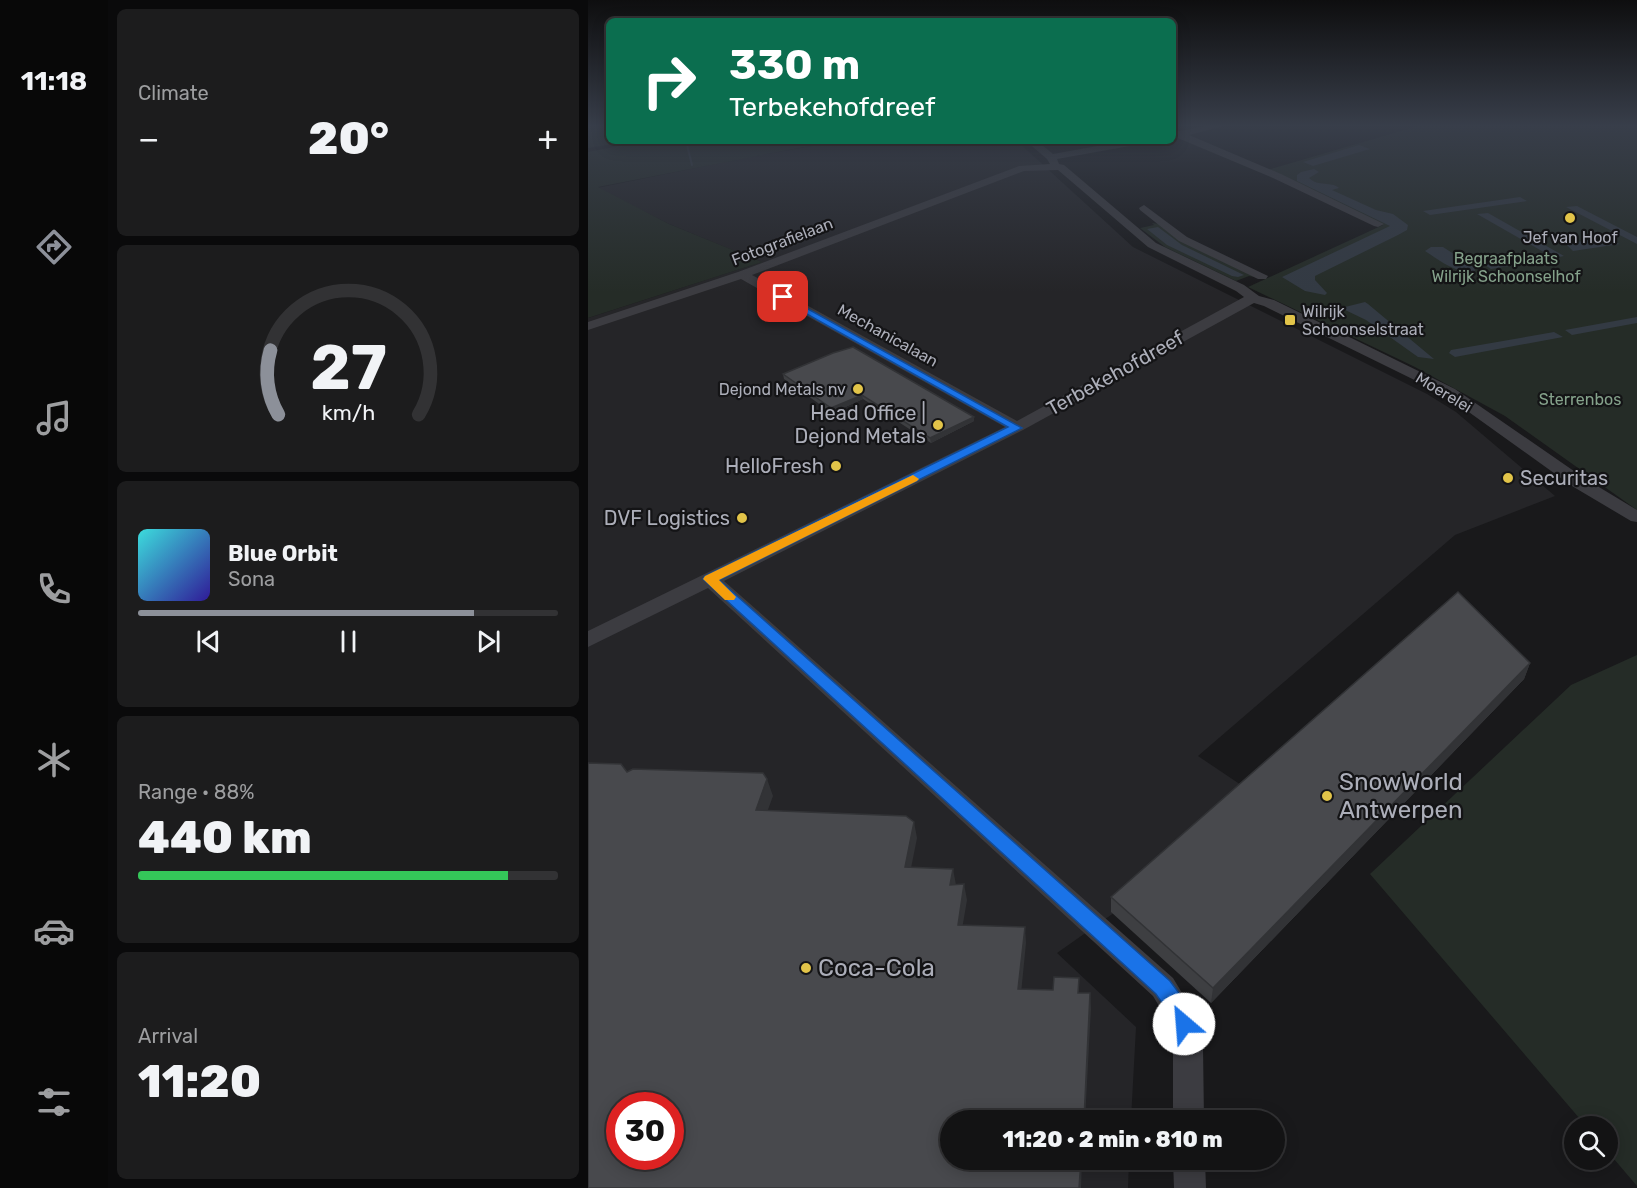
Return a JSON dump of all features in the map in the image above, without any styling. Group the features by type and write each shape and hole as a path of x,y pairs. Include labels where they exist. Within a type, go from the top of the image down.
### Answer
{"street":[{"name":"Fotografielaan","path":"588,326 742,274 987,181"},
{"name":"Moerelei","path":"1078,181 1152,245 1240,288 1254,299 1269,303 1450,392 1578,482 1637,517"},
{"path":"1288,181 1378,224"},
{"path":"1144,208 1182,239 1263,276 1240,288"},
{"path":"1129,225 1159,220"},
{"name":"Mechanicalaan","path":"742,274 1017,428"},
{"name":"Terbekehofdreef","path":"588,640 1017,428 1248,300 1254,299"},
{"path":"710,579 1163,987 1182,1016 1188,1047 1189,1110"},
{"path":"1189,1170 1190,1188"}],"shaded area":[{"path":"629,181 1061,181 1133,247 1427,394 1456,412 1555,496 1455,535 1198,756 1253,793 1145,891 1057,953 1136,1027 1132,1110 940,1110 940,1170 1129,1170 1128,1188 588,1188 588,318 761,262 669,224 597,188"},
{"path":"1298,181 1314,181 1336,186 1339,188 1332,190 1376,210 1393,214 1408,225 1407,230 1398,235 1315,276 1315,280 1327,293 1325,295 1305,291 1282,277 1390,226"},
{"path":"1520,197 1527,201 1430,215 1423,211"},
{"path":"1577,206 1637,237 1637,244 1566,207"},
{"path":"1488,213 1564,256 1554,258 1477,214"},
{"path":"1158,227 1182,245 1244,275 1232,276 1167,245 1147,229"},
{"path":"1600,238 1620,244 1573,251 1566,244"},
{"path":"1431,247 1443,247 1474,267 1475,271 1461,271 1449,266 1425,251"},
{"path":"1537,255 1546,260 1491,269 1482,263"},
{"path":"1365,302 1434,359 1418,357 1366,320 1341,308"},
{"path":"1637,317 1637,323 1572,335 1565,330"},
{"path":"1554,332 1563,337 1455,357 1449,353 1451,350"}],"green space":[{"path":"588,181 627,181 598,187 669,224 762,262 588,318"},
{"name":"Begraafplaats Wilrijk Schoonselhof","path":"1291,181 1637,181 1637,510 1505,416 1415,367 1248,287 1383,225"},
{"path":"1152,223 1160,224 1254,277 1249,276 1236,281 1165,247 1140,228 1154,225"},
{"path":"1637,655 1637,1186 1618,1164 1618,1116 1577,1116 1370,874 1571,685"}],"building":[{"name":"Dejond Metals nv","path":"853,347 974,417 930,438 862,395 831,408 783,374"},
{"name":"SnowWorld Antwerpen","path":"1458,592 1530,663 1213,988 1111,897"},
{"name":"Coca-Cola","path":"588,763 621,764 627,772 633,769 763,773 767,779 756,810 906,816 914,822 905,867 953,869 950,885 964,884 958,925 1025,927 1018,989 1053,990 1054,977 1079,978 1078,993 1090,993 1084,1110 940,1110 940,1170 1080,1170 1079,1188 588,1188"}],"slow traffic":[{"path":"730,597 710,579 913,479"}],"place":[{"name":"Jef van Hoof","path":"1570,218"},
{"name":"Wilrijk Schoonselstraat","path":"1290,320"},
{"name":"Dejond Metals nv","path":"858,389"},
{"name":"Head Office | Dejond Metals","path":"938,425"},
{"name":"HelloFresh","path":"836,466"},
{"name":"Securitas","path":"1508,478"},
{"name":"DVF Logistics","path":"742,518"},
{"name":"SnowWorld Antwerpen","path":"1327,796"},
{"name":"Coca-Cola","path":"806,968"}],"route":[{"path":"783,297 1017,428 710,579 1163,987 1182,1016 1184,1024"}],"park label":[{"name":"Sterrenbos","path":"1580,399"}]}
